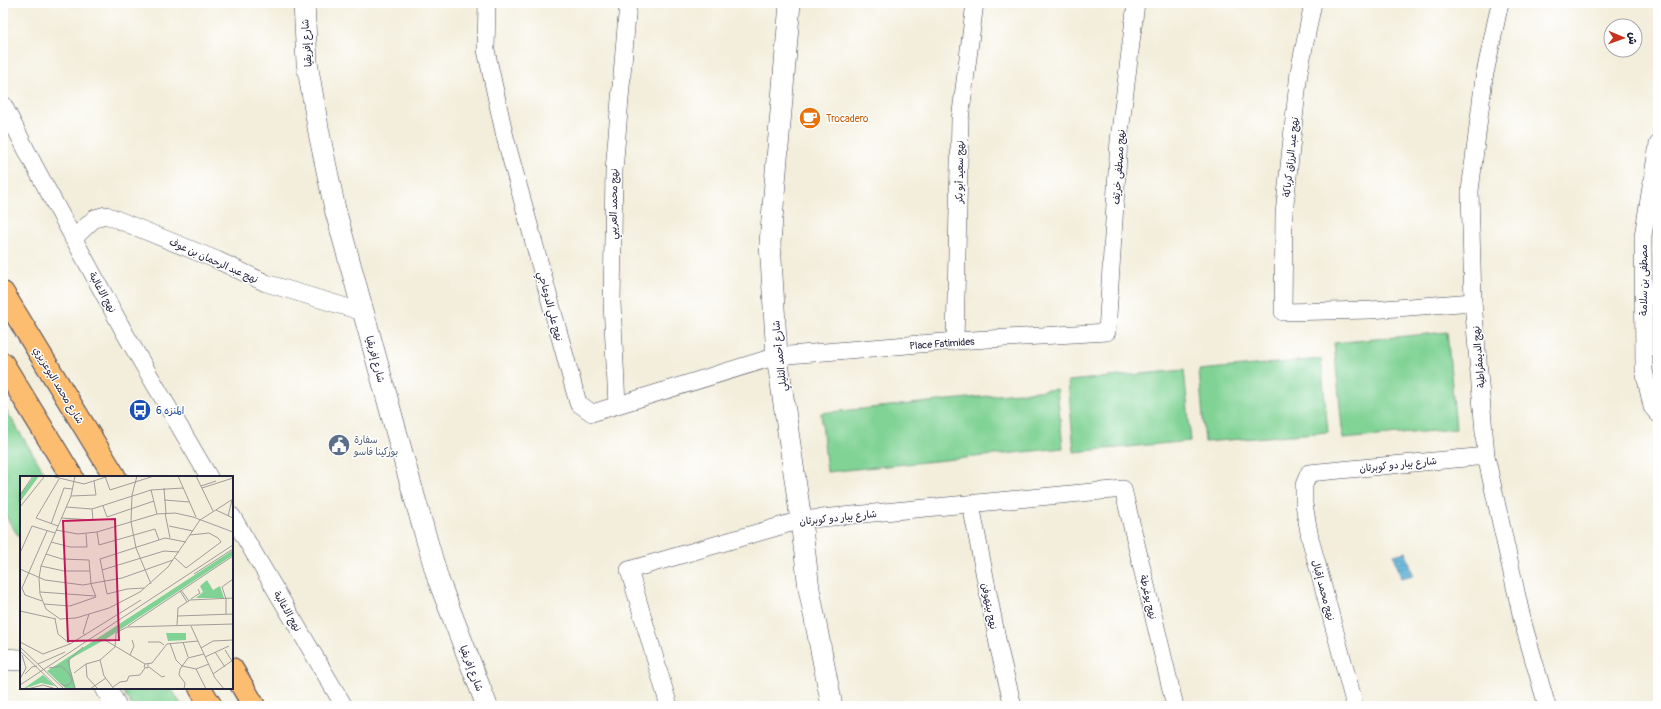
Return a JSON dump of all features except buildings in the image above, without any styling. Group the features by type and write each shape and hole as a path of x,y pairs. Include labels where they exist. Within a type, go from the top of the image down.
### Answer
{"highway":[{"name":"شارع محمد البوعزيزي","path":"3,293 114,476"},
{"path":"3,364 71,476"},
{"path":"233,671 254,706"},
{"path":"201,689 211,706"}],"street":[{"name":"شارع إفريقيا","path":"304,3 306,64 335,209 438,580 487,706"},
{"name":"نهج علي الدوعاجي","path":"487,3 486,50 505,137 578,403 592,413 777,356"},
{"name":"نهج محمد العريبي","path":"617,405 612,304 614,170 628,3"},
{"name":"شارع أحمد التليلي","path":"790,3 770,243 777,356 801,520 809,589 832,706"},
{"name":"نهج سعيد أبو بكر","path":"955,341 960,120 975,3"},
{"name":"نهج مصطفى خريّف","path":"1107,332 1119,140 1136,3"},
{"name":"نهج عبد الرزاق كرباكة","path":"1313,3 1299,72 1284,214 1283,312 1371,310 1473,302"},
{"name":"نهج الديمقراطية","path":"1500,3 1484,78 1470,191 1473,302 1486,456 1523,623 1548,706"},
{"name":"نهج الاغالبة","path":"3,104 73,239 127,337 208,476"},
{"name":"مصطفى بن سلامة","path":"1658,144 1643,236 1644,370 1652,407 1658,414"},
{"name":"نهج عبد الرحمان بن عوف","path":"73,239 95,218 106,215 217,260 266,283 363,312"},
{"name":"Place Fatimides","path":"777,356 955,341 1107,332"},
{"name":"شارع بيار دو كوبرتان","path":"1309,473 1486,456"},
{"name":"نهج محمد إقبال","path":"1309,473 1304,485 1304,504 1310,538 1355,706"},
{"name":"شارع بيار دو كوبرتان","path":"668,706 629,570 801,520 971,505 1123,489"},
{"name":"نهج يوغرطة","path":"1123,489 1175,706"},
{"name":"نهج بيتهوفن","path":"971,505 999,649 1013,706"},
{"name":"نهج الاغالبة","path":"233,518 344,706"},
{"path":"3,659 20,660"},
{"path":"107,689 116,706"}],"green space":[{"path":"1447,332 1456,429 1343,439 1334,343"},
{"path":"1321,359 1328,432 1205,442 1199,370"},
{"path":"1184,370 1191,441 1074,452 1068,381"},
{"path":"1057,389 1063,448 827,472 821,413"},
{"path":"3,405 46,476 20,476 20,538 3,512"},
{"path":"122,689 172,689 182,706 132,706"}],"water":[{"path":"1406,552 1413,575 1401,578 1394,555"}],"place":[{"name":"Trocadero","path":"810,118"},
{"name":"المنزه 6","path":"140,410"},
{"name":"سفارة بوركينا فاسو","path":"339,445"}]}
